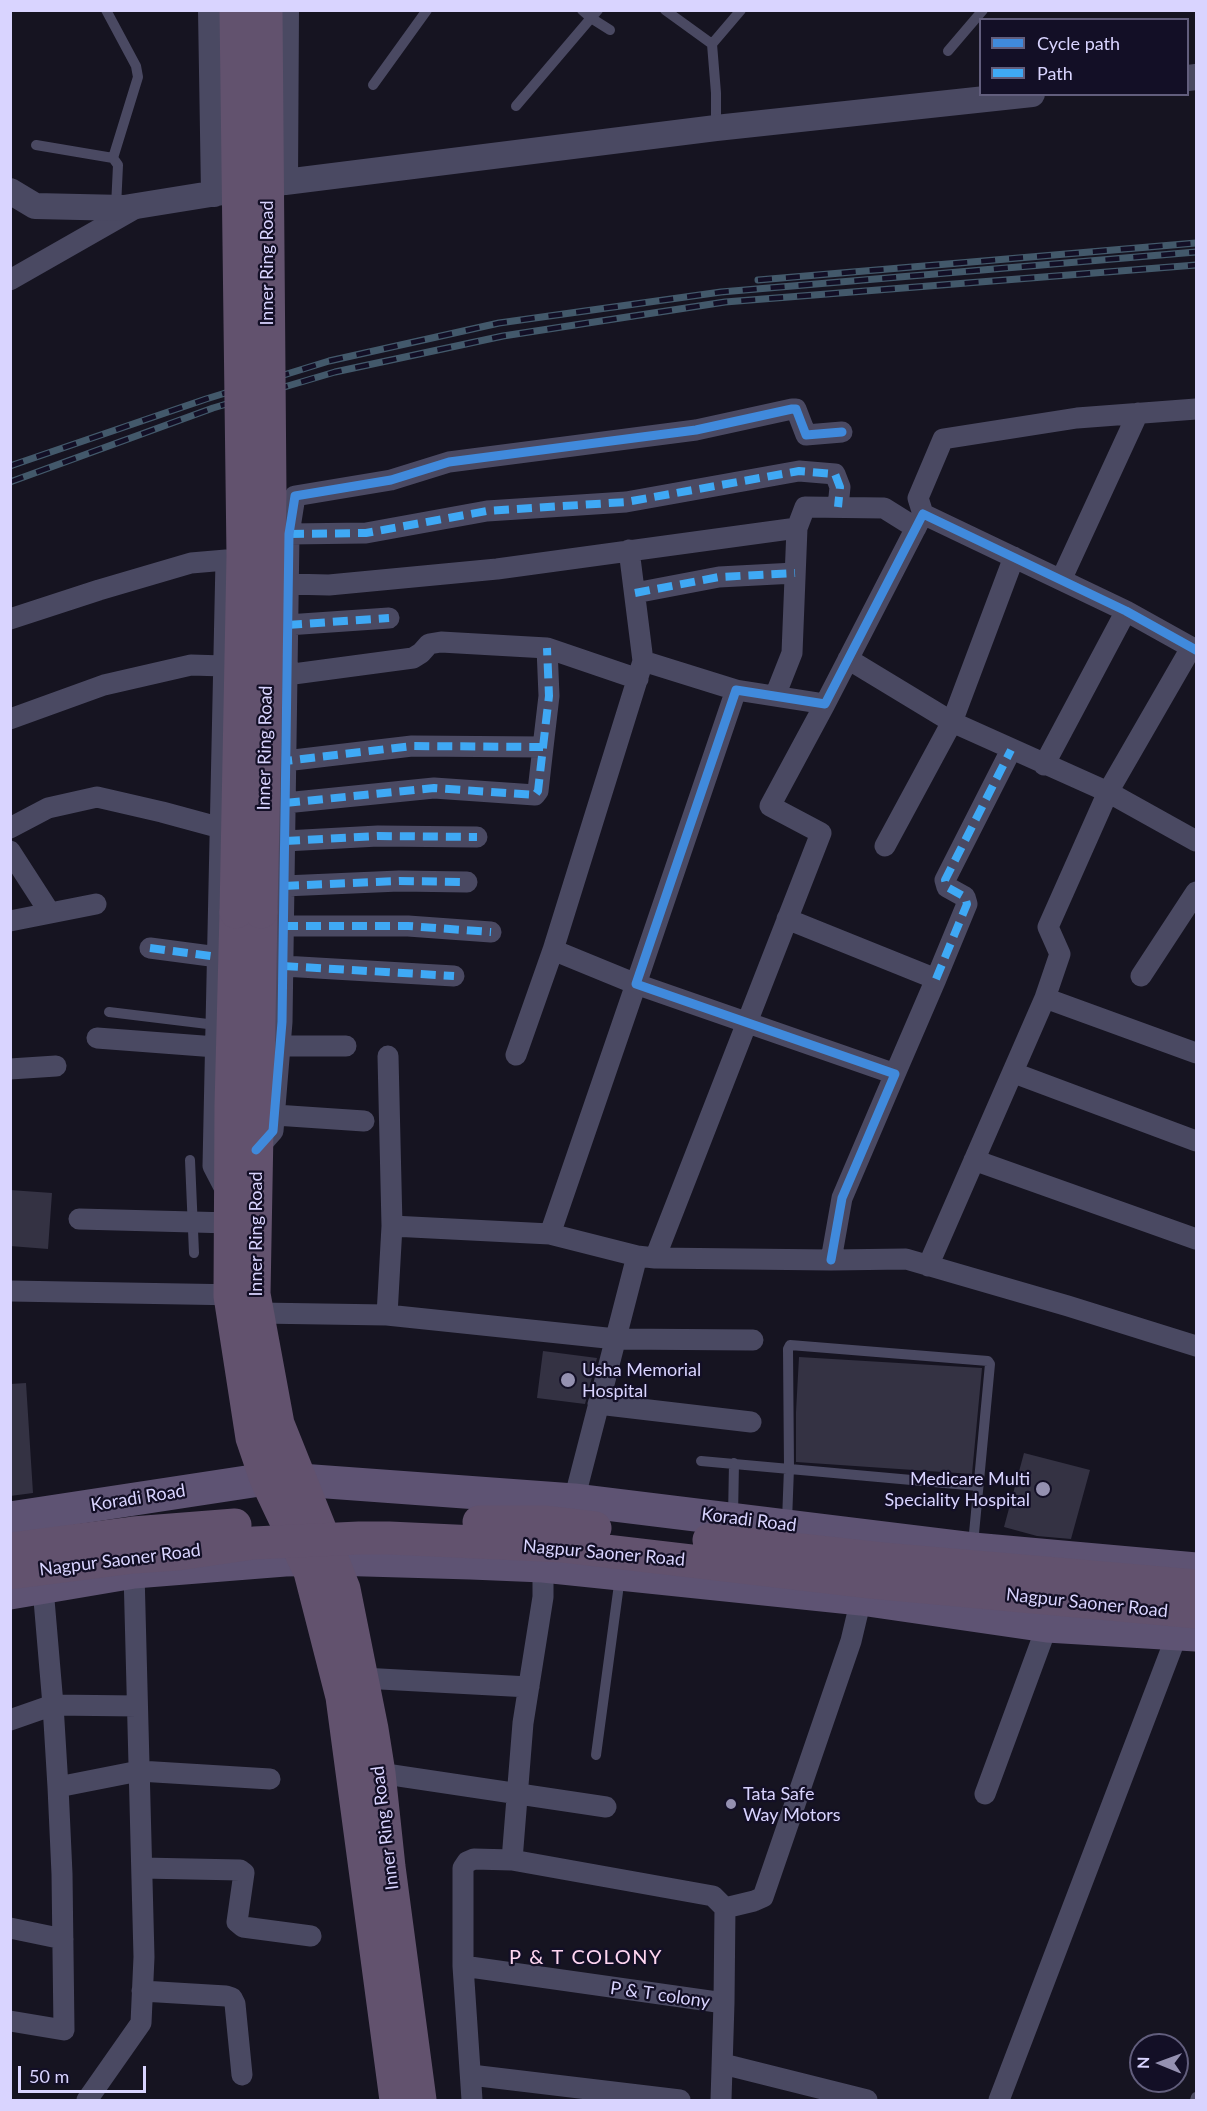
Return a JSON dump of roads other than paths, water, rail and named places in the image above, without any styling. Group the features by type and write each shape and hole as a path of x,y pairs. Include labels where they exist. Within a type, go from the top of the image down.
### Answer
{"highway":[{"name":"Inner Ring Road","path":"236,10 243,556 260,917 231,1212 247,1301 278,1424 300,1480 318,1559 310,1572 342,1697 396,2100"},
{"name":"Inner Ring Road","path":"266,10 270,494 256,1150 247,1301 252,1438 266,1479 318,1559 344,1589 379,1773 420,2100"},
{"name":"Nagpur Saoner Road","path":"10,1549 133,1533 279,1521 544,1522 883,1558 1197,1586"},
{"name":"Nagpur Saoner Road","path":"10,1574 254,1543 389,1538 563,1546 870,1582 1190,1628"}],"main road":[{"name":"Koradi Road","path":"10,1518 266,1479 300,1480 584,1501 973,1548 1197,1569"},
{"path":"230,1485 250,1563"},
{"path":"584,1501 609,1573"},
{"path":"10,1593 134,1572 318,1559 543,1566 861,1599 1047,1626 1190,1628"}],"street":[{"path":"211,10 213,194"},
{"path":"285,182 286,10"},
{"path":"10,191 35,206 116,208 285,182 716,128 1013,96"},
{"path":"10,280 142,205"},
{"path":"260,917 284,886 289,534 296,496 391,480 448,462 696,430 792,409 796,409 806,435 842,432"},
{"path":"584,1501 598,1404 616,1339 646,1257 746,1022 821,833 770,806 920,521 918,498 943,439 1077,418 1197,409"},
{"path":"1061,580 1138,413"},
{"path":"289,534 366,533 487,511 626,502 799,471 835,474 840,487 838,507"},
{"path":"775,696 792,652 797,528 805,507 884,508 920,521 1014,557 1126,611 1194,649 1108,792 1048,927 1060,954 1045,998 928,1266"},
{"path":"288,584 328,585 496,569 797,528"},
{"path":"516,1055 554,950 640,670 628,550"},
{"path":"885,846 952,722 1014,557"},
{"path":"10,619 191,563 226,560 213,1166 231,1212 194,1222 79,1219"},
{"path":"634,593 719,577 795,573"},
{"path":"1044,765 1126,611"},
{"path":"287,625 389,618"},
{"path":"286,675 412,658 421,653 429,644 441,642 548,648 736,690 825,704"},
{"path":"285,803 434,788 535,795 538,791 549,696 548,648"},
{"path":"848,659 952,722 1108,792 1197,841"},
{"path":"10,719 104,685 191,665 224,666"},
{"path":"550,1234 736,690"},
{"path":"285,761 412,746 543,747"},
{"path":"831,1260 842,1198 967,904 965,897 946,888 945,880 1011,750"},
{"path":"10,828 48,808 97,797 221,828"},
{"path":"285,841 378,836 477,837"},
{"path":"10,851 50,913"},
{"path":"284,886 399,881 467,882"},
{"path":"1141,976 1197,892"},
{"path":"10,921 96,904"},
{"path":"260,917 491,932"},
{"path":"256,1150 273,1131 280,1046 283,966 260,917"},
{"path":"787,919 936,979"},
{"path":"150,948 218,957"},
{"path":"554,950 636,984 895,1074"},
{"path":"283,966 454,976"},
{"path":"1045,998 1197,1053"},
{"path":"97,1038 216,1047"},
{"path":"280,1046 346,1046"},
{"path":"387,1315 392,1226 388,1056"},
{"path":"10,1070 56,1066"},
{"path":"1014,1073 1197,1141"},
{"path":"274,1115 364,1121"},
{"path":"974,1160 1197,1239"},
{"path":"392,1226 550,1234 646,1257 906,1259 1197,1346"},
{"path":"10,1291 247,1301 616,1339 753,1340"},
{"path":"598,1404 751,1422"},
{"path":"512,1860 523,1723 543,1597 543,1566"},
{"path":"87,2100 141,2023 144,1957 134,1572"},
{"path":"999,2100 1190,1628 1197,1581"},
{"path":"10,2021 64,2030 58,1787 43,1588"},
{"path":"472,2100 463,1966 463,1868 467,1862 474,1859 512,1860 712,1896 725,1908 764,1897 851,1641 861,1599"},
{"path":"985,1794 1047,1626"},
{"path":"362,1678 529,1687"},
{"path":"10,1720 53,1705 137,1706"},
{"path":"58,1787 139,1771 270,1779"},
{"path":"379,1773 606,1807"},
{"path":"141,1868 240,1870 244,1873 237,1922 243,1927 311,1936"},
{"name":"P & T colony","path":"463,1966 724,2003 725,1908"},
{"path":"10,1928 63,1939"},
{"path":"142,1991 232,1998 235,2004 242,2075"},
{"path":"721,2100 724,2003"},
{"path":"723,2064 867,2100"},
{"path":"471,2075 680,2100"}],"lane":[{"path":"106,10 136,66 138,77 112,158"},
{"path":"373,86 426,10"},
{"path":"665,10 712,44"},
{"path":"716,128 712,44 741,10"},
{"path":"948,51 983,10"},
{"path":"516,106 590,13 610,30"},
{"path":"36,145 112,158 118,165 116,208"},
{"path":"109,1012 216,1025"},
{"path":"190,1160 194,1253"},
{"path":"787,1525 788,1349 790,1345 988,1361 990,1364 973,1548"},
{"path":"701,1461 978,1486"},
{"path":"733,1518 734,1463"},
{"path":"596,1755 609,1573"}],"railway":[{"path":"758,280 1196,243"},
{"path":"10,466 206,399 329,361 499,323 721,292 1196,252"},
{"path":"10,482 213,408 335,372 503,336 725,302 1196,265"}],"place":[{"name":"Usha Memorial Hospital","path":"568,1380"},
{"name":"Medicare Multi Speciality Hospital","path":"1043,1489"},
{"name":"Tata Safe Way Motors","path":"731,1804"}],"district":[{"name":"P & T COLONY","path":"586,1958"}]}
